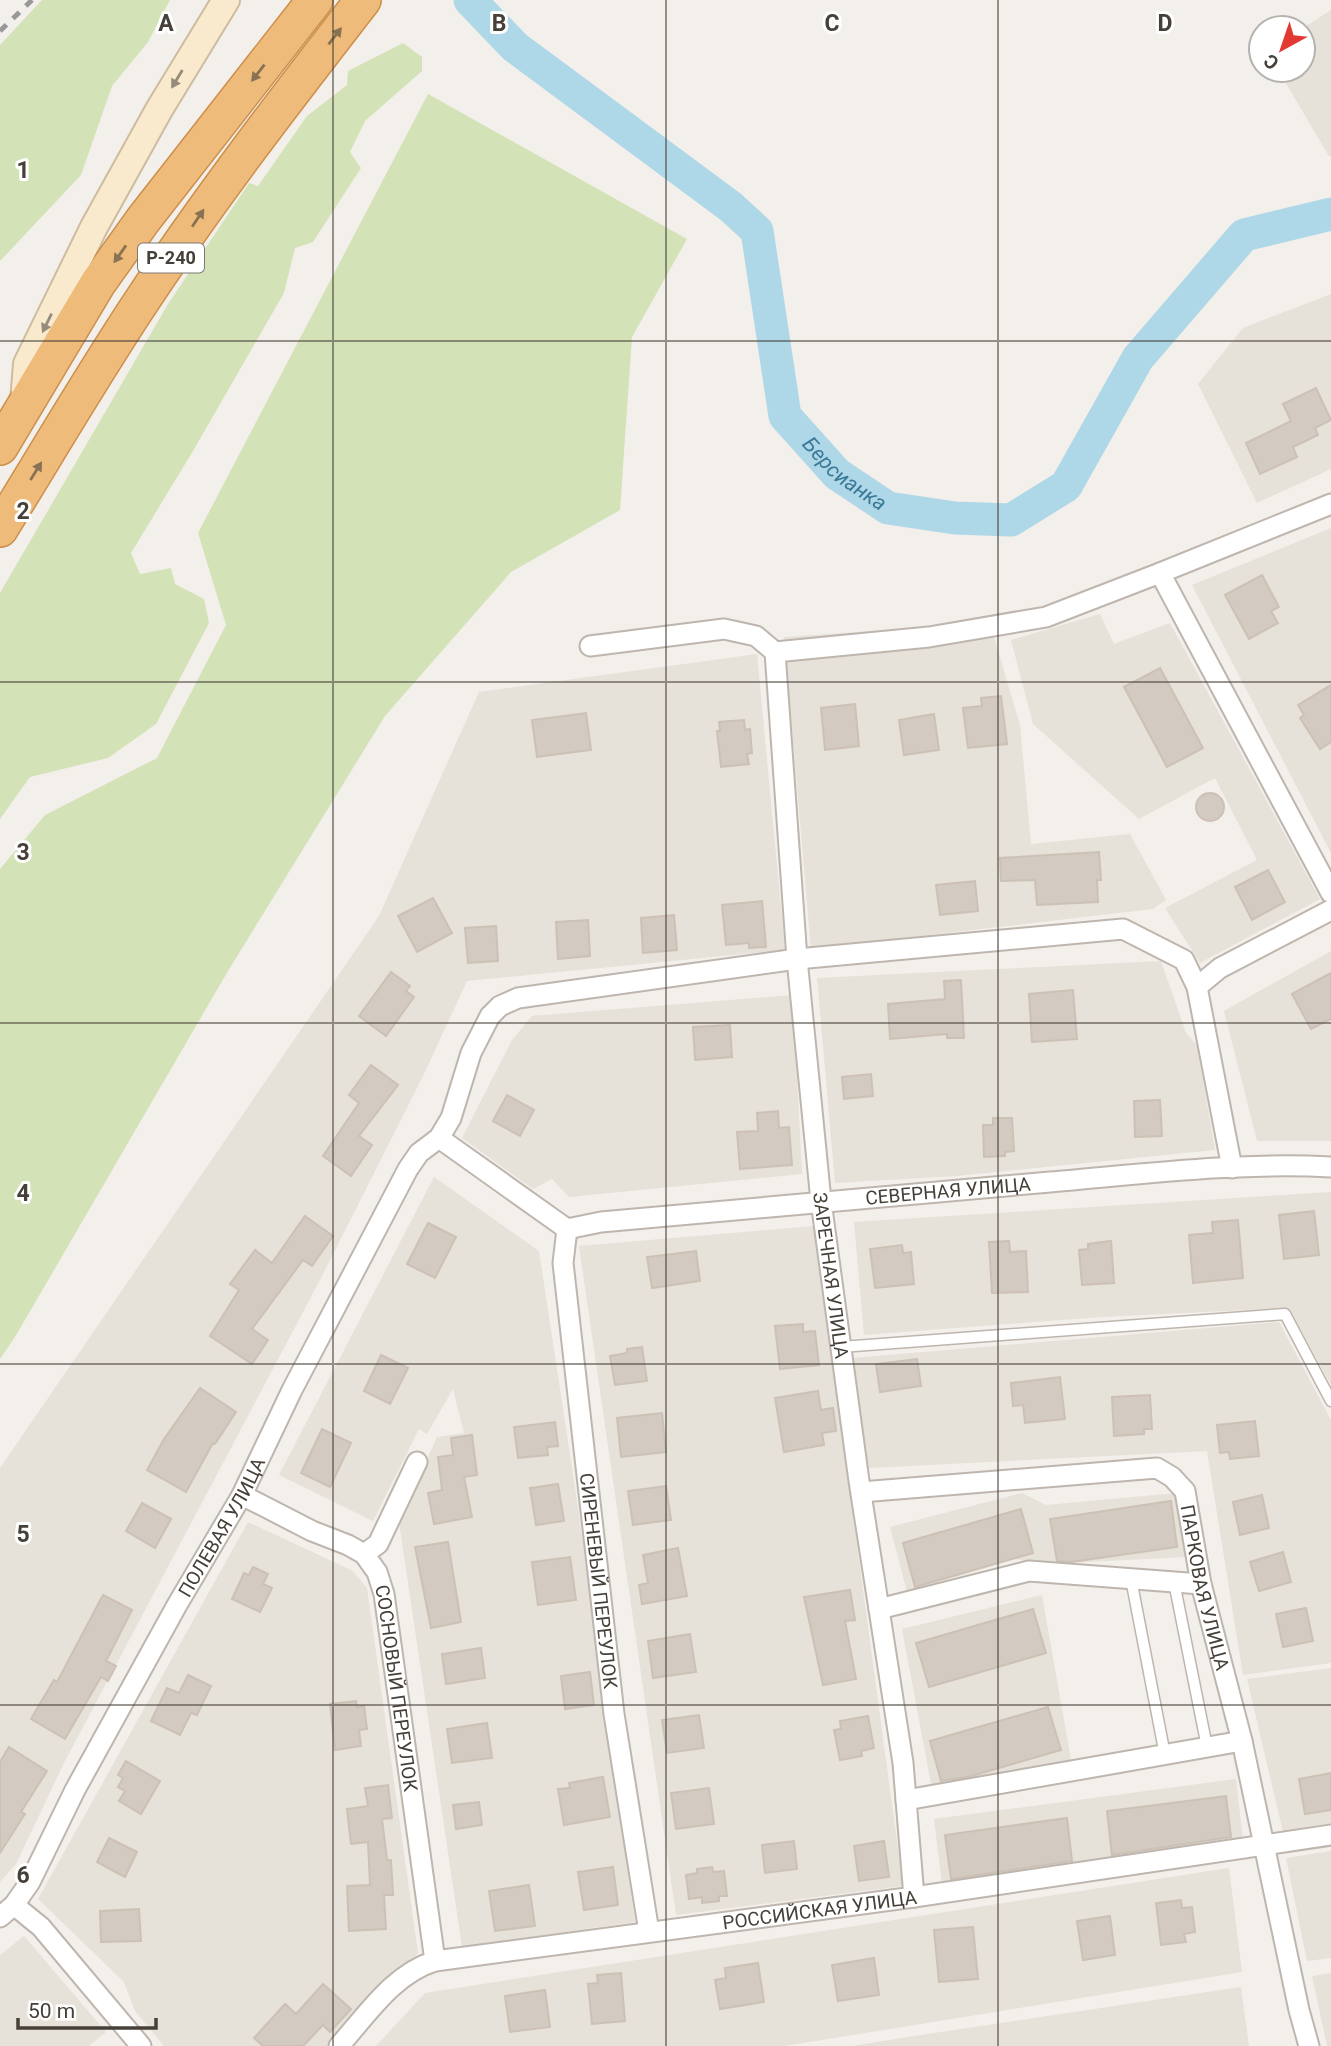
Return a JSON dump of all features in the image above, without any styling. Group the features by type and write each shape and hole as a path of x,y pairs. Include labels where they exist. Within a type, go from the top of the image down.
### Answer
{"highway":[{"name":"Р-240","path":"8,431 98,283 143,220 315,0"},
{"name":"Р-240","path":"0,530 142,301 205,207 363,0"}],"street":[{"path":"8,431 27,364 74,266 160,108 226,0"},
{"path":"590,646 724,629 756,636 775,652 929,637 1046,617 1331,504"},
{"path":"1160,573 1331,893"},
{"name":"ЗАРЕЧНАЯ УЛИЦА","path":"775,652 797,959 821,1201 861,1492 903,1763 914,1897"},
{"path":"1197,986 1220,968 1331,910"},
{"path":"567,1229 439,1138 451,1118 471,1053 482,1029 500,1006 518,998 797,959 1123,929 1184,960 1197,986 1232,1168"},
{"name":"ПОЛЕВАЯ УЛИЦА","path":"7,1911 30,1882 75,1790 177,1605 242,1495 292,1390 408,1169 419,1153 439,1138"},
{"name":"СЕВЕРНАЯ УЛИЦА","path":"567,1229 601,1222 821,1201 1232,1168 1283,1165 1331,1167"},
{"name":"СИРЕНЕВЫЙ ПЕРЕУЛОК","path":"567,1229 563,1262 614,1714 649,1932"},
{"path":"242,1495 364,1554 378,1544 417,1462"},
{"name":"ПАРКОВАЯ УЛИЦА","path":"861,1492 1157,1468 1172,1477 1185,1491 1201,1584 1242,1741 1309,2046"},
{"name":"СОСНОВЫЙ ПЕРЕУЛОК","path":"364,1554 377,1572 384,1594 435,1962"},
{"path":"879,1609 1029,1571 1201,1584"},
{"path":"906,1800 1242,1741"},
{"name":"РОССИЙСКАЯ УЛИЦА","path":"339,2046 391,1987 416,1967 435,1962 914,1897 1331,1835"},
{"path":"7,1911 41,1927 141,2046"}],"lane":[{"path":"841,1347 1285,1314 1331,1401"},
{"path":"1131,1579 1165,1755"},
{"path":"1174,1582 1207,1747"}],"shaded area":[{"path":"1331,10 1331,156 1286,84 1317,84 1317,19"},
{"path":"1331,294 1331,469 1257,503 1198,384 1243,328"},
{"path":"1331,528 1331,853 1192,585"},
{"path":"1100,614 1114,644 1170,623 1320,899 1200,963 1165,908 1257,860 1215,778 1139,819 1033,724 1011,640"},
{"path":"990,623 1020,725 1031,844 1130,834 1166,900 1153,909 811,949 784,637"},
{"path":"757,654 785,950 467,981 423,1076 321,1278 64,1763 16,1864 0,1882 0,1468 379,916 479,692"},
{"path":"1331,951 1331,1141 1257,1141 1224,1011"},
{"path":"1161,961 1186,1033 1197,1045 1215,1150 956,1176 835,1183 817,978"},
{"path":"793,995 802,1174 569,1197 552,1179 533,1189 462,1138 512,1040 532,1016"},
{"path":"434,1177 539,1251 579,1514 635,1922 462,1947 399,1522 437,1437 464,1433 453,1389 427,1434 419,1429 373,1521 279,1475"},
{"path":"1331,1192 1331,1385 1289,1308 1102,1317 864,1335 854,1222"},
{"path":"814,1226 903,1886 676,1915 579,1246"},
{"path":"1279,1322 1331,1420 1331,1663 1243,1675 1207,1451 869,1468 852,1358"},
{"path":"1022,1493 1046,1505 1176,1493 1186,1557 1047,1564 1015,1559 907,1592 890,1527"},
{"path":"248,1522 353,1571 367,1588 418,1953 329,2046 164,2046 135,2011 124,1982 38,1899"},
{"path":"1042,1595 1071,1760 932,1789 902,1629"},
{"path":"1331,1668 1331,1824 1283,1832 1247,1679"},
{"path":"1236,1779 1243,1840 942,1884 934,1819"},
{"path":"1331,1851 1331,1958 1307,1961 1286,1858"},
{"path":"1229,1868 1242,1972 785,2046 376,2046 425,1993"},
{"path":"24,1936 106,2032 89,2046 0,2046 0,1955"},
{"path":"1331,1973 1331,2046 1327,2046 1312,1976"},
{"path":"1241,1987 1249,2046 852,2046 914,2036"}],"green space":[{"path":"42,0 170,0 148,42 112,86 81,175 0,261 0,45"},
{"path":"403,43 422,57 422,71 365,121 350,152 361,168 313,242 295,248 284,293 131,553 140,574 171,568 175,584 204,599 209,623 156,724 108,758 30,777 0,819 0,593 168,304 249,183 258,186 307,116 347,85 348,71"},
{"path":"428,94 687,239 632,337 620,510 511,572 385,716 228,971 0,1359 0,869 45,815 157,758 226,625 198,533"}],"building":[{"path":"1316,388 1331,420 1315,428 1318,435 1293,447 1297,457 1260,474 1246,443 1291,421 1283,404"},
{"path":"1262,575 1279,607 1271,611 1278,623 1249,639 1225,595"},
{"path":"1160,668 1203,748 1167,767 1124,687"},
{"path":"1331,685 1331,742 1320,749 1300,718 1304,715 1298,705"},
{"path":"1001,696 1007,744 968,748 963,708 982,706 981,698"},
{"path":"855,704 859,746 825,750 821,708"},
{"path":"586,713 591,750 537,757 532,720"},
{"path":"934,714 939,750 904,755 899,720"},
{"path":"744,720 745,730 750,729 752,753 747,754 749,764 721,767 717,731 720,731 719,722"},
{"path":"1210,793 1220,797 1224,807 1220,817 1210,821 1200,817 1196,807 1200,797"},
{"path":"1099,852 1101,880 1097,880 1098,902 1037,905 1035,880 1001,881 1000,858"},
{"path":"1268,870 1285,902 1252,920 1235,887"},
{"path":"975,881 978,911 940,915 936,885"},
{"path":"433,898 452,933 417,952 398,916"},
{"path":"762,901 766,947 749,948 749,943 726,945 722,905"},
{"path":"674,915 677,950 643,953 641,918"},
{"path":"588,920 590,956 558,959 556,922"},
{"path":"496,926 498,961 468,963 465,928"},
{"path":"391,972 410,986 406,991 414,997 386,1036 359,1016"},
{"path":"1331,973 1331,1019 1311,1029 1292,994"},
{"path":"961,980 964,1038 947,1038 947,1034 890,1039 888,1004 945,999 944,981"},
{"path":"1073,990 1077,1039 1032,1042 1029,994"},
{"path":"730,1025 732,1057 695,1060 693,1027"},
{"path":"371,1065 398,1085 359,1136 372,1145 351,1176 323,1156 359,1103 349,1095"},
{"path":"871,1074 873,1096 844,1099 842,1077"},
{"path":"507,1095 534,1110 520,1136 493,1121"},
{"path":"1160,1100 1162,1136 1135,1137 1134,1101"},
{"path":"778,1111 779,1128 789,1127 792,1165 740,1169 737,1132 758,1131 757,1113"},
{"path":"993,1118 1012,1118 1014,1151 1005,1152 1005,1156 984,1157 983,1125 993,1125"},
{"path":"1314,1211 1319,1255 1284,1259 1279,1215"},
{"path":"305,1216 333,1236 312,1266 303,1260 252,1329 268,1340 252,1364 210,1336 239,1290 230,1284 255,1250 272,1263"},
{"path":"1238,1220 1243,1278 1193,1283 1189,1235 1213,1233 1212,1222"},
{"path":"428,1223 456,1237 435,1278 407,1264"},
{"path":"1009,1241 1010,1252 1026,1251 1028,1292 992,1293 989,1242"},
{"path":"1111,1241 1114,1283 1082,1285 1079,1250 1088,1249 1088,1244"},
{"path":"902,1245 903,1253 911,1252 914,1284 875,1288 870,1249"},
{"path":"696,1251 700,1281 652,1288 647,1257"},
{"path":"803,1324 803,1332 815,1331 819,1365 780,1369 775,1326"},
{"path":"642,1347 647,1381 615,1385 610,1356 627,1353 627,1349"},
{"path":"381,1355 408,1368 390,1404 364,1391"},
{"path":"917,1359 921,1386 880,1392 876,1364"},
{"path":"1060,1377 1065,1419 1025,1423 1023,1405 1013,1406 1011,1383"},
{"path":"200,1388 236,1412 215,1444 213,1443 186,1492 147,1470 164,1439"},
{"path":"818,1391 821,1410 833,1408 836,1431 822,1433 824,1445 784,1452 775,1398"},
{"path":"1150,1395 1152,1429 1144,1429 1144,1434 1114,1436 1112,1397"},
{"path":"662,1413 666,1452 621,1457 617,1418"},
{"path":"1255,1421 1259,1456 1230,1459 1229,1452 1220,1453 1217,1425"},
{"path":"555,1422 558,1446 547,1447 548,1455 518,1458 514,1427"},
{"path":"322,1429 351,1443 330,1487 301,1473"},
{"path":"472,1435 477,1475 464,1477 472,1517 434,1524 428,1493 442,1490 438,1457 453,1455 451,1438"},
{"path":"558,1484 564,1521 536,1525 530,1488"},
{"path":"666,1486 671,1520 633,1525 628,1491"},
{"path":"1262,1495 1269,1528 1240,1535 1233,1502"},
{"path":"1171,1501 1177,1547 1071,1562 1057,1561 1050,1519"},
{"path":"142,1503 171,1519 155,1548 126,1531"},
{"path":"1021,1509 1033,1553 915,1587 903,1543"},
{"path":"448,1542 461,1622 431,1628 415,1547"},
{"path":"678,1548 687,1596 642,1604 639,1585 648,1583 643,1555"},
{"path":"1283,1552 1291,1582 1259,1591 1250,1562"},
{"path":"570,1557 576,1600 538,1605 532,1562"},
{"path":"253,1567 268,1574 263,1584 272,1588 260,1612 232,1599 244,1573 249,1575"},
{"path":"850,1590 855,1620 845,1621 856,1679 823,1685 804,1597"},
{"path":"103,1595 132,1610 106,1661 116,1666 108,1681 101,1677 65,1739 31,1719 54,1680 57,1682"},
{"path":"1306,1608 1313,1641 1283,1647 1276,1614"},
{"path":"1033,1609 1046,1653 929,1687 916,1643"},
{"path":"690,1634 696,1672 653,1678 648,1641"},
{"path":"481,1648 485,1678 446,1684 442,1654"},
{"path":"590,1672 594,1705 565,1709 561,1676"},
{"path":"188,1675 211,1686 197,1715 191,1713 180,1735 151,1721 167,1688 179,1693"},
{"path":"356,1701 357,1707 364,1706 367,1729 359,1730 361,1746 335,1750 330,1704"},
{"path":"1048,1707 1061,1750 968,1777 941,1781 930,1741"},
{"path":"699,1715 704,1748 667,1753 662,1720"},
{"path":"868,1716 874,1748 861,1751 862,1756 840,1760 834,1730 841,1729 840,1721"},
{"path":"487,1723 492,1758 452,1763 447,1729"},
{"path":"9,1747 47,1771 21,1812 25,1814 0,1853 0,1762"},
{"path":"126,1761 160,1781 141,1814 119,1801 125,1791 118,1787 123,1778 118,1775"},
{"path":"1331,1773 1331,1810 1305,1814 1299,1779"},
{"path":"603,1777 610,1817 564,1825 558,1789 570,1788 569,1783"},
{"path":"388,1785 392,1818 382,1819 387,1860 391,1860 393,1895 384,1895 386,1929 349,1931 347,1886 370,1885 368,1842 351,1844 347,1809 368,1806 365,1788"},
{"path":"709,1788 714,1824 676,1829 671,1793"},
{"path":"1226,1796 1231,1837 1112,1855 1107,1811"},
{"path":"479,1802 482,1825 456,1829 453,1805"},
{"path":"1067,1818 1072,1861 951,1879 945,1835"},
{"path":"109,1838 137,1852 125,1877 97,1862"},
{"path":"794,1841 797,1869 765,1873 762,1845"},
{"path":"884,1841 889,1877 859,1881 854,1846"},
{"path":"613,1867 618,1905 584,1910 578,1872"},
{"path":"712,1867 713,1872 724,1871 727,1896 719,1896 719,1901 702,1903 702,1897 689,1899 686,1875 697,1873 697,1869"},
{"path":"529,1885 535,1926 495,1931 489,1891"},
{"path":"1181,1900 1182,1908 1192,1907 1195,1932 1184,1934 1186,1942 1161,1945 1156,1903"},
{"path":"139,1909 141,1941 101,1942 100,1911"},
{"path":"1110,1916 1115,1955 1083,1960 1077,1921"},
{"path":"973,1927 978,1979 939,1982 934,1930"},
{"path":"874,1958 879,1995 838,2001 832,1965"},
{"path":"758,1963 764,2002 720,2009 715,1980 726,1978 725,1968"},
{"path":"621,1973 625,2021 592,2024 588,1984 598,1983 597,1975"},
{"path":"323,1984 351,2009 330,2032 323,2025 303,2046 263,2046 254,2038 285,2004 296,2014"},
{"path":"545,1990 550,2027 510,2032 505,1996"}],"waterway":[{"name":"Берсианка","path":"470,0 515,47 731,207 757,231 785,416 837,474 888,508 955,518 1011,520 1066,486 1138,358 1244,235 1331,214"}],"railway":[{"path":"0,31 32,0"}]}
